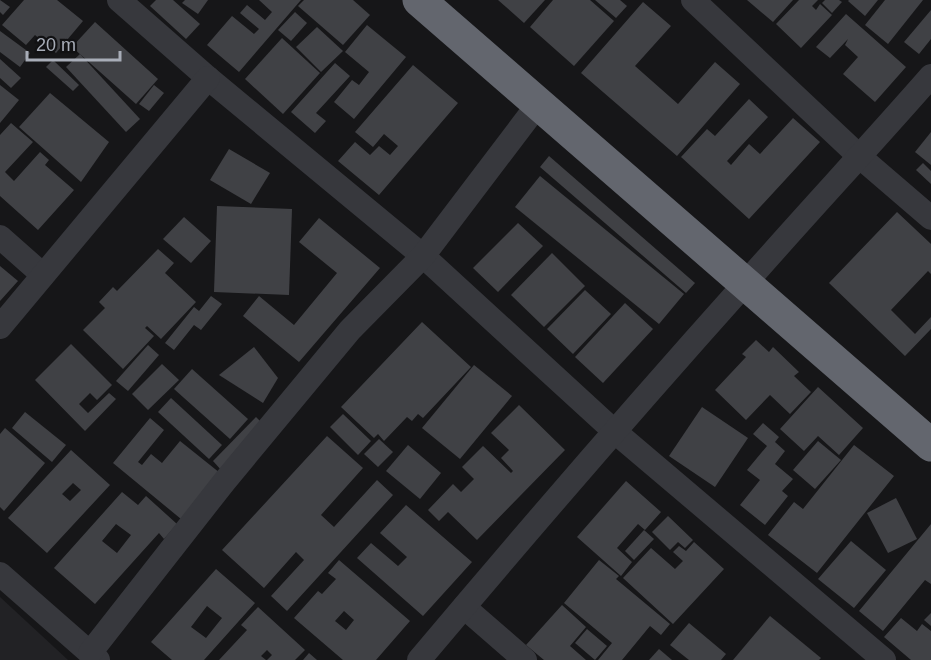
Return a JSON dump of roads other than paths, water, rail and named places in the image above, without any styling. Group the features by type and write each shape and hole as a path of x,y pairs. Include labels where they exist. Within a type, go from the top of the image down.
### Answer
{"highway":[{"path":"419,0 931,445"}],"street":[{"path":"119,0 208,78 423,256 614,431 884,660"},
{"path":"693,0 860,157 931,218"},
{"path":"418,660 614,431 931,76"},
{"path":"0,327 208,78"},
{"path":"0,574 94,657 224,482 350,330 423,256 539,103"},
{"path":"0,237 43,275"},
{"path":"464,606 525,660"}]}
